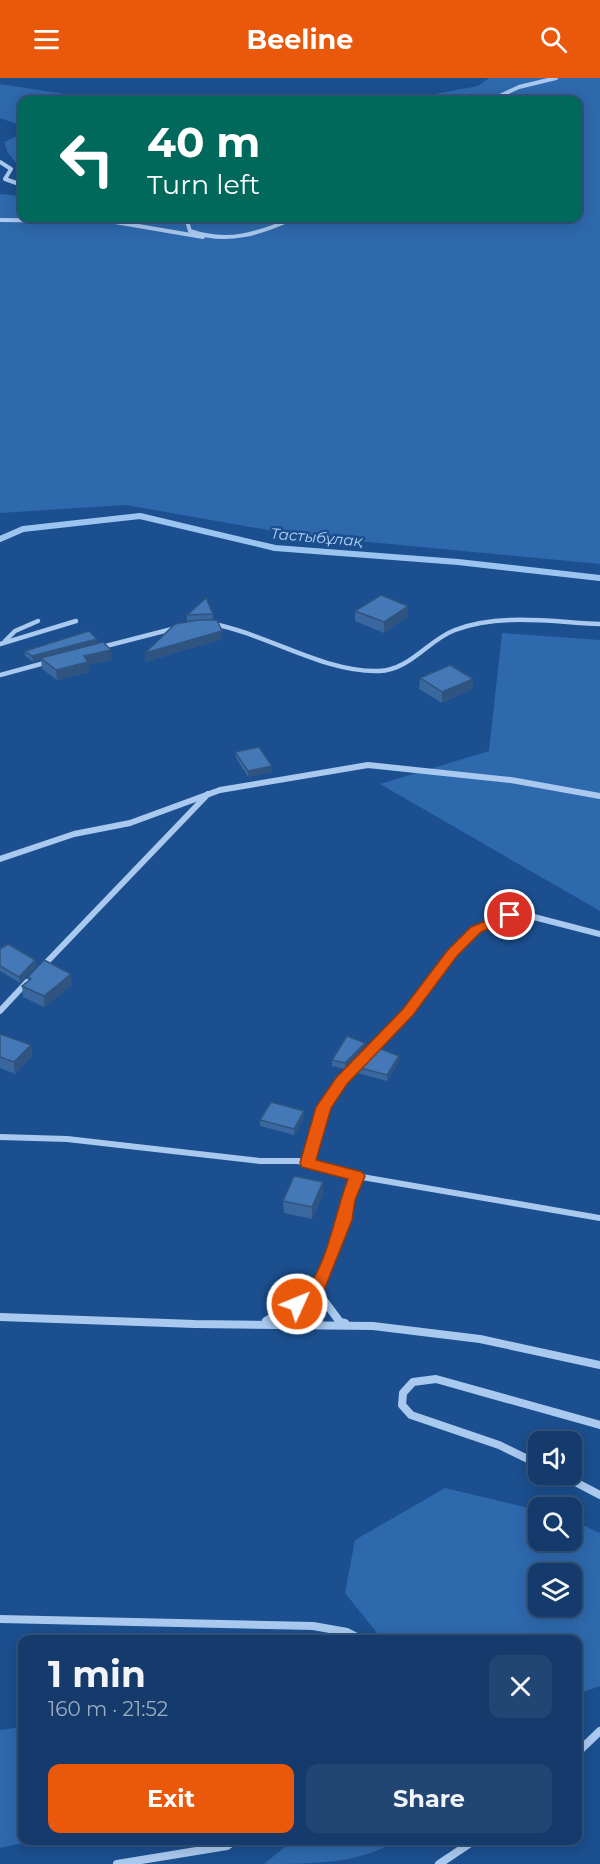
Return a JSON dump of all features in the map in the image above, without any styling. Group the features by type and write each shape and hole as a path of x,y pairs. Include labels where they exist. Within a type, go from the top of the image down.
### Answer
{"street":[{"path":"500,96 519,87 556,78"},
{"path":"0,162 11,169 5,179 18,184"},
{"path":"0,220 18,220"},
{"path":"115,222 203,237 234,239 268,231 286,222"},
{"path":"187,222 190,231 203,237"},
{"path":"2,643 15,631 38,621"},
{"path":"2,643 76,621"},
{"path":"207,623 233,627 335,664 378,671 394,669 452,631 468,626 508,623 600,624"},
{"path":"99,648 182,627"},
{"path":"0,675 56,660"},
{"path":"0,859 74,834 130,823 209,794 368,765 512,780 600,796"},
{"path":"39,970 209,794"},
{"path":"308,1163 324,1107 341,1081 408,1012 452,954 476,930 510,915 530,916 600,934"},
{"path":"0,1011 31,978"},
{"path":"0,1137 77,1140 260,1161 308,1163 357,1176 600,1218"},
{"path":"254,1324 272,1320 316,1290 344,1220 348,1200 357,1176"},
{"path":"316,1290 340,1322 480,1339 600,1365"},
{"path":"0,1317 355,1325"},
{"path":"528,1459 499,1445 411,1415 402,1405 404,1393 413,1382 436,1379 600,1425"},
{"path":"580,1485 600,1496"},
{"path":"0,1619 313,1626 353,1635"},
{"path":"582,1748 600,1731"},
{"path":"117,1864 228,1845"},
{"path":"439,1864 468,1845"}],"shaded area":[{"path":"489,78 600,78 600,564 296,535 126,505 0,513 0,194 18,196 18,222 582,222 582,96 424,96 478,86"},
{"path":"0,84 78,96 18,96 18,125 0,118"},
{"path":"18,136 18,165 8,153 4,142"},
{"path":"502,633 600,640 600,911 380,784 489,751"},
{"path":"445,1488 528,1508 528,1551 582,1551 582,1525 600,1533 600,1686 582,1693 582,1635 379,1635 345,1593 355,1540"},
{"path":"18,1728 18,1844 0,1848 0,1730"},
{"path":"287,1845 389,1845 367,1854 333,1861 264,1864"}],"building":[{"path":"381,595 408,606 384,622 355,611"},
{"path":"206,598 213,614 187,615"},
{"path":"198,620 217,620 222,631 145,653 175,624"},
{"path":"89,631 97,639 32,656 25,651"},
{"path":"103,642 111,650 84,656 88,662 56,670 41,658"},
{"path":"450,665 473,679 442,692 420,678"},
{"path":"259,747 272,766 248,771 235,752"},
{"path":"8,944 35,960 19,977 0,966 0,949"},
{"path":"44,960 71,974 44,996 22,986 31,979 28,977"},
{"path":"0,1034 31,1045 14,1062 0,1057"},
{"path":"347,1036 365,1043 345,1063 332,1060"},
{"path":"376,1047 399,1056 387,1075 357,1067"},
{"path":"271,1102 304,1111 294,1129 260,1120"},
{"path":"294,1176 323,1182 312,1207 283,1201"}],"waterway":[{"name":"Тастыбұлақ","path":"0,539 23,529 140,516 275,548 458,562 600,578"}],"route":[{"path":"297,1304 316,1290 344,1220 348,1200 357,1176 308,1163 324,1107 341,1081 408,1012 452,954 476,930 510,915"}]}
